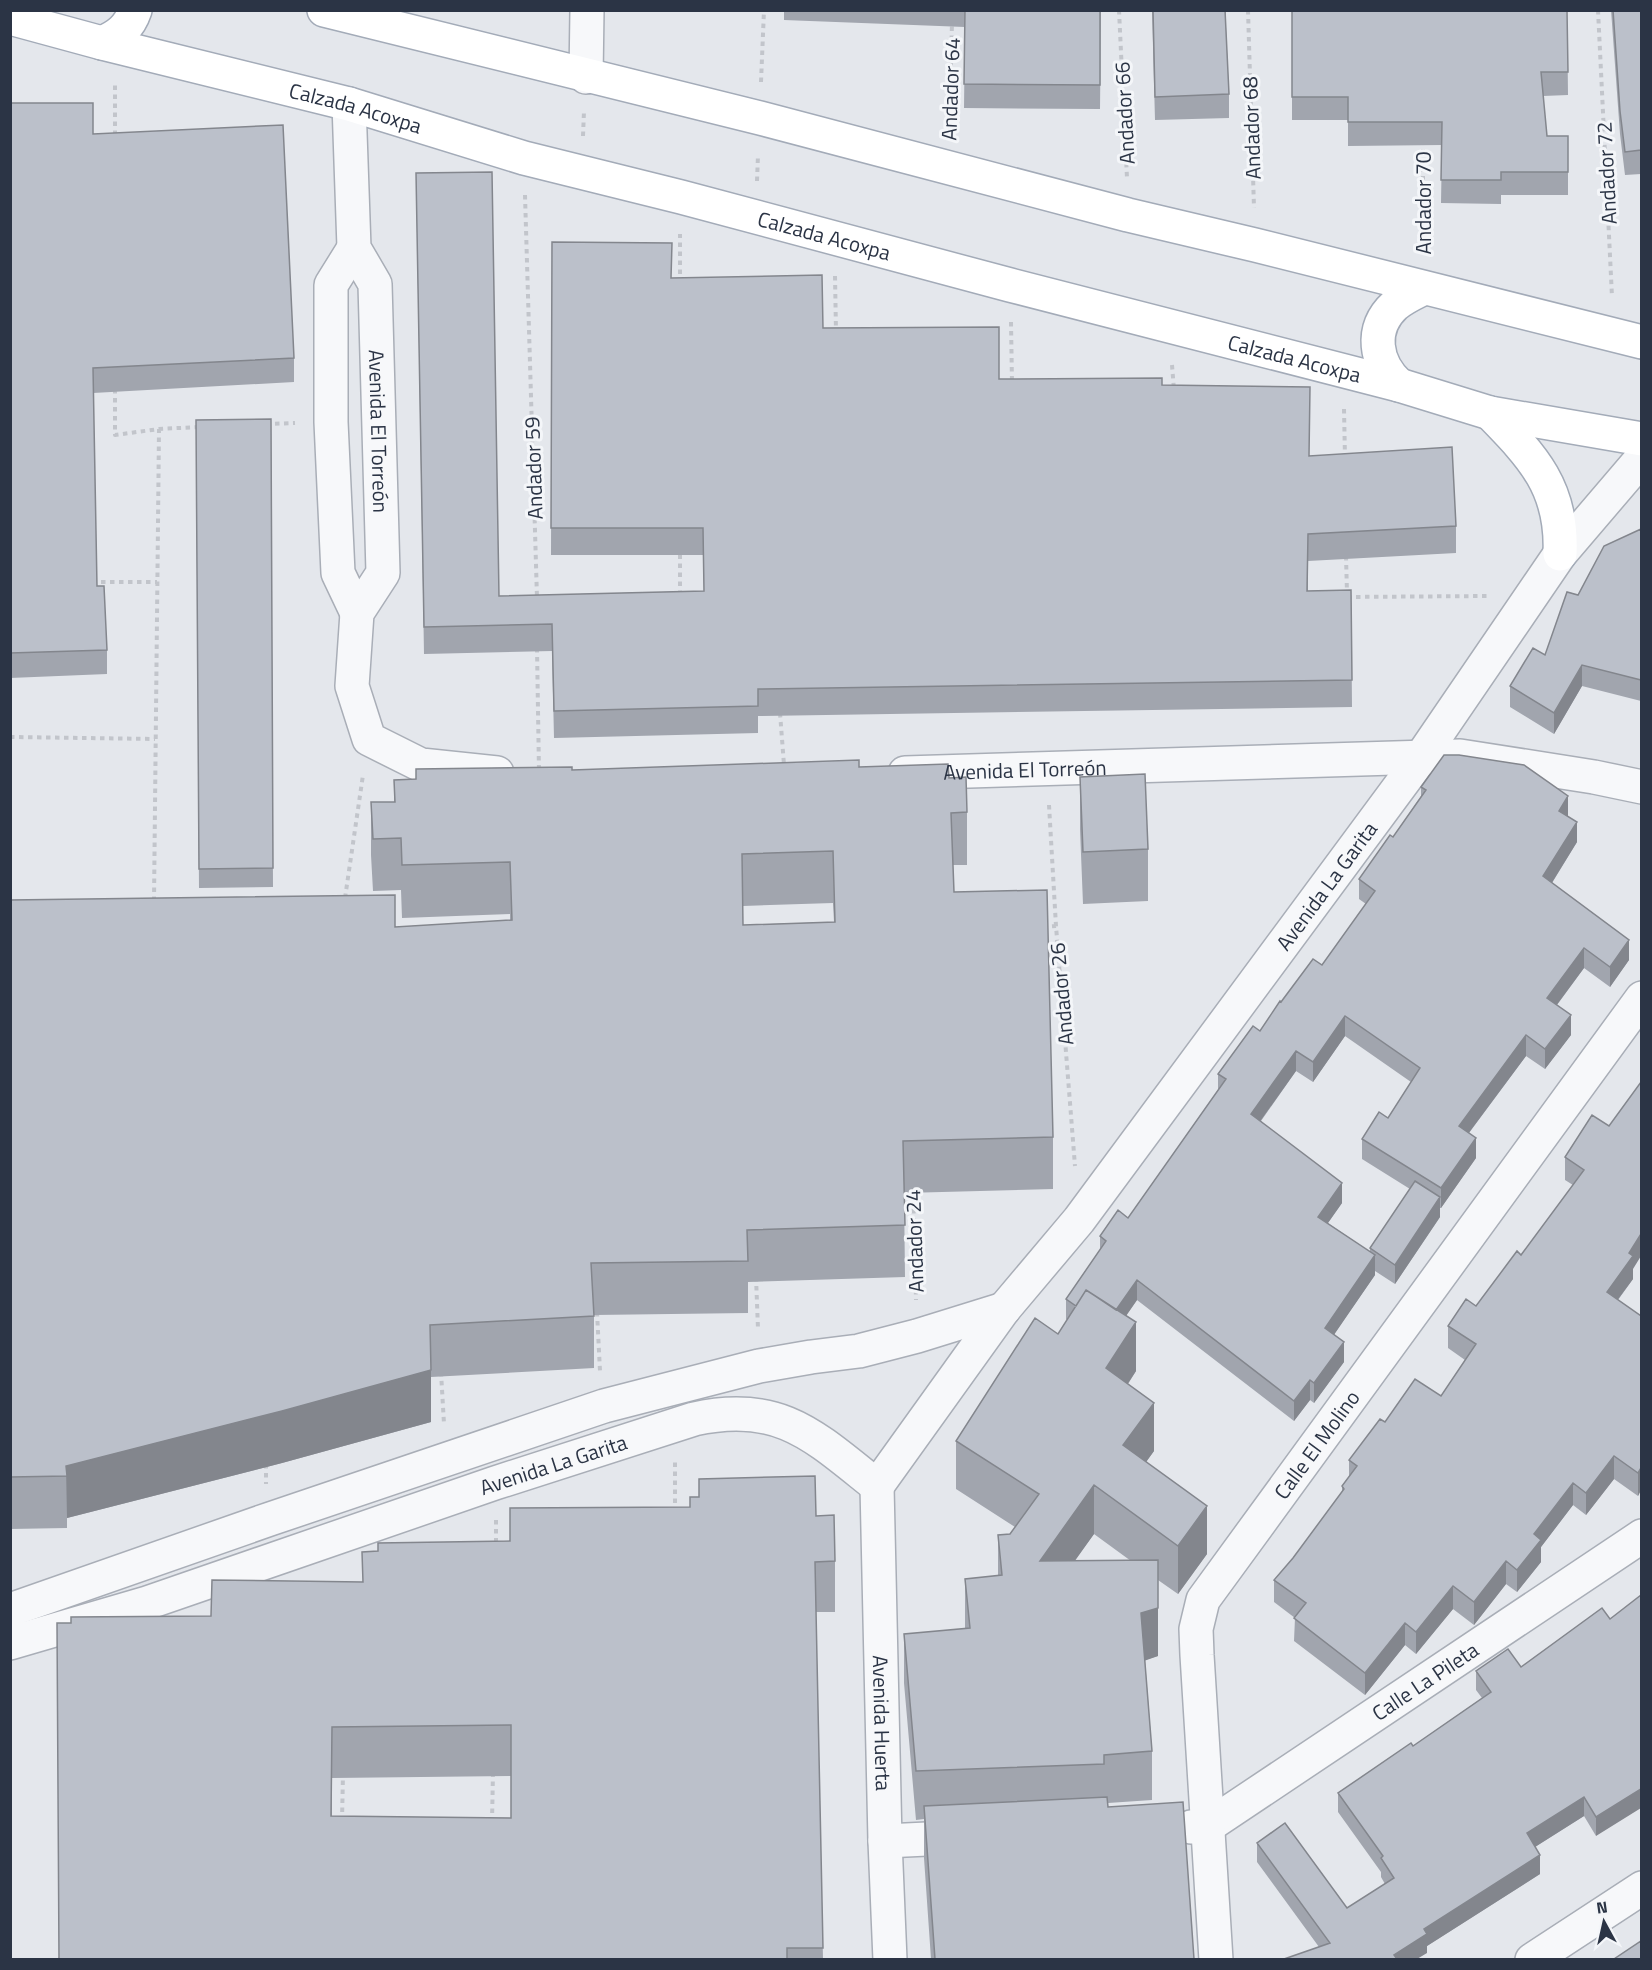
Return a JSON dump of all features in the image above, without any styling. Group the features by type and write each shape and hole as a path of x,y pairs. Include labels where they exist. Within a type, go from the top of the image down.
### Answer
{"main road":[{"path":"109,45 125,30 135,10"},
{"path":"139,10 138,32 147,55"},
{"path":"324,10 586,77 760,118 1128,215 1628,338"},
{"name":"Calzada Acoxpa","path":"10,18 147,55 349,104 524,158 1399,385 1490,413 1641,439"},
{"path":"1344,371 1365,353 1373,341 1377,327 1375,301 1363,273"},
{"path":"1399,385 1386,371 1379,354 1377,341 1380,328 1386,315 1396,304 1424,288"},
{"path":"1490,413 1539,469 1550,488 1561,532 1560,554"}],"street":[{"path":"586,77 587,10"},
{"name":"Avenida El Torreón","path":"349,104 354,248 375,284 383,573 357,614 352,686 369,739"},
{"name":"Avenida El Torreón","path":"354,248 331,285 331,422 338,573 357,614"},
{"name":"Avenida La Garita","path":"10,1643 147,1603 495,1483 676,1425 719,1414 745,1413 790,1423 807,1432 877,1486 1004,1309 1079,1220 1420,759 1560,554 1641,458"},
{"path":"369,739 421,765 539,777"},
{"name":"Avenida El Torreón","path":"880,774 1460,756 1594,777 1641,787"},
{"name":"Calle El Molino","path":"1216,1959 1196,1637 1203,1600 1641,998"},
{"name":"Avenida La Garita","path":"10,1610 604,1406 759,1366 859,1351 1004,1309"},
{"name":"Avenida Huerta","path":"877,1486 890,1959"},
{"name":"Calle La Pileta","path":"1208,1826 1641,1536"},
{"path":"1161,1828 1208,1826"},
{"path":"885,1841 998,1836"},
{"path":"1532,1959 1641,1888"}],"path":[{"path":"754,218 764,10"},
{"name":"Andador 66","path":"1119,10 1128,215"},
{"name":"Andador 68","path":"1248,10 1255,245"},
{"name":"Andador 72","path":"1599,10 1628,338"},
{"name":"Andador 64","path":"947,168 952,22"},
{"path":"109,45 115,141"},
{"path":"580,173 586,77"},
{"name":"Andador 70","path":"1423,138 1424,288"},
{"name":"Andador 59","path":"524,158 537,600 549,599"},
{"path":"680,292 681,197"},
{"path":"834,239 836,334"},
{"path":"1010,285 1012,390"},
{"path":"1170,327 1174,398"},
{"path":"1344,371 1345,466"},
{"path":"115,388 115,435 159,429 205,427"},
{"path":"262,424 331,422"},
{"path":"154,905 159,429"},
{"path":"1346,549 1347,597"},
{"path":"680,552 680,599"},
{"path":"89,582 157,582"},
{"path":"1338,597 1530,596"},
{"path":"537,647 539,777"},
{"path":"779,706 784,765"},
{"path":"10,737 155,739"},
{"path":"344,903 369,739"},
{"name":"Andador 26","path":"1047,768 1056,926 1079,1220"},
{"path":"1033,927 1056,926"},
{"name":"Andador 24","path":"913,1180 917,1336"},
{"path":"756,1272 759,1366"},
{"path":"596,1303 604,1406"},
{"path":"441,1370 446,1461"},
{"path":"675,1521 676,1425"},
{"path":"265,1452 270,1520"},
{"path":"495,1483 496,1557"},
{"path":"492,1829 493,1770"},
{"path":"341,1831 343,1773"}],"building":[{"path":"965,10 1100,10 1100,85 964,84"},
{"path":"1153,10 1225,10 1229,94 1155,97"},
{"path":"1292,10 1567,10 1568,72 1541,72 1547,136 1568,136 1568,172 1501,172 1501,180 1441,180 1442,122 1348,122 1348,97 1292,97"},
{"path":"1613,10 1641,10 1641,150 1625,152"},
{"path":"10,103 93,103 93,134 283,125 294,358 93,368 97,586 104,586 107,650 10,653"},
{"path":"492,172 499,596 704,591 703,528 551,528 552,242 672,243 671,278 822,275 823,328 999,327 999,379 1162,378 1162,385 1310,387 1309,456 1452,447 1456,526 1308,534 1307,591 1351,590 1352,680 758,689 758,706 554,711 552,624 424,627 416,173"},
{"path":"271,419 273,868 199,869 196,420"},
{"path":"1641,529 1641,680 1582,665 1554,713 1510,686 1533,648 1545,655 1567,592 1578,595 1604,546"},
{"path":"1444,755 1459,755 1524,765 1568,796 1559,811 1577,822 1543,876 1629,940 1610,967 1584,948 1547,998 1571,1015 1545,1049 1526,1035 1459,1126 1476,1138 1441,1188 1362,1139 1379,1112 1388,1118 1420,1068 1345,1016 1313,1062 1296,1051 1251,1114 1342,1183 1318,1217 1375,1255 1325,1328 1344,1342 1314,1383 1310,1380 1294,1401 1137,1280 1116,1310 1086,1290 1076,1306 1066,1299 1106,1241 1100,1236 1118,1210 1128,1218 1226,1079 1218,1074 1253,1026 1260,1031 1313,959 1322,965 1375,891 1359,879 1390,835 1393,837 1426,790 1421,787"},
{"path":"859,760 859,767 948,764 949,778 966,777 967,812 951,813 954,892 1047,890 1053,1137 903,1141 905,1225 747,1230 748,1261 591,1263 594,1316 430,1325 431,1370 66,1466 67,1476 10,1477 10,900 395,895 395,927 512,920 510,862 402,865 401,838 373,839 371,802 395,802 394,780 416,779 416,769 572,767 572,770","holes":["833,851 835,922 743,925 742,854"]},
{"path":"1145,774 1148,849 1083,852 1080,777"},
{"path":"1641,1082 1641,1234 1629,1253 1633,1256 1607,1292 1641,1316 1641,1468 1638,1473 1614,1456 1586,1493 1573,1483 1534,1534 1541,1540 1517,1570 1506,1561 1474,1602 1453,1586 1416,1632 1405,1623 1365,1673 1294,1618 1306,1603 1274,1580 1344,1489 1342,1486 1357,1466 1349,1460 1380,1419 1385,1422 1415,1379 1441,1396 1476,1344 1448,1326 1466,1299 1476,1306 1517,1251 1521,1255 1584,1170 1565,1157 1592,1115 1609,1126"},
{"path":"1415,1181 1440,1197 1395,1265 1370,1248"},
{"path":"1086,1290 1136,1322 1106,1368 1154,1403 1123,1445 1207,1506 1178,1546 1094,1485 1040,1561 1158,1560 1158,1608 1141,1613 1152,1751 1104,1755 1104,1764 916,1771 904,1634 970,1628 965,1579 1002,1575 998,1535 1010,1534 1039,1494 956,1441 1035,1318 1058,1334"},
{"path":"815,1476 816,1516 834,1515 835,1561 815,1562 823,1948 787,1948 787,1959 59,1959 57,1623 71,1623 71,1617 211,1616 212,1580 363,1582 362,1552 378,1551 378,1543 510,1541 510,1508 690,1507 690,1497 699,1497 699,1479","holes":["511,1725 511,1818 331,1816 332,1727"]},
{"path":"1641,1595 1641,1789 1596,1817 1584,1797 1527,1833 1540,1855 1424,1929 1427,1934 1394,1955 1397,1959 1284,1959 1330,1943 1257,1843 1285,1823 1347,1908 1394,1878 1381,1858 1383,1856 1338,1793 1411,1743 1413,1746 1491,1692 1476,1671 1508,1649 1521,1667 1602,1608 1610,1619"},
{"path":"1107,1797 1108,1807 1183,1802 1194,1959 935,1959 924,1806"},
{"path":"1641,1941 1641,1959 1614,1959"}]}
